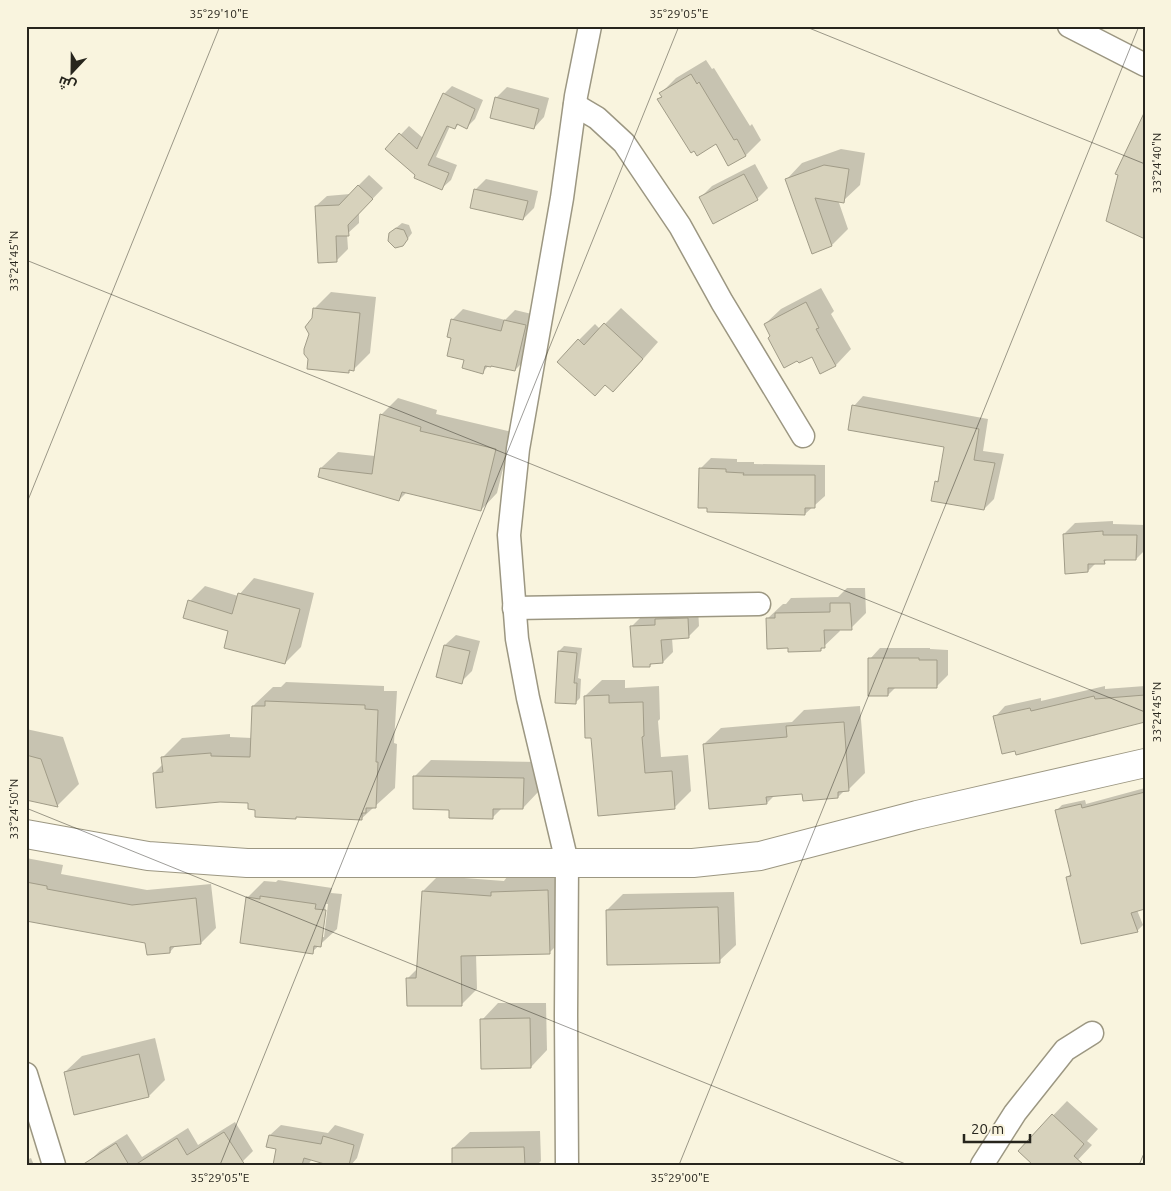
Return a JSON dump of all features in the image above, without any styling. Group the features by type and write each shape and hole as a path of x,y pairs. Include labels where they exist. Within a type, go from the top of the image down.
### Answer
{"main road":[{"path":"31,837 148,856 247,863 693,863 760,856 917,815 1145,763"}],"street":[{"path":"567,1165 567,862 528,698 517,639 509,535 518,449 562,198 575,104 590,26"},
{"path":"1070,26 1145,65"},
{"path":"575,104 597,118 624,143 680,226 722,302 803,436"},
{"path":"514,608 759,604"},
{"path":"982,1165 1014,1113 1065,1050 1092,1033"},
{"path":"26,1074 54,1165"}],"building":[{"path":"691,74 697,84 699,82 734,140 737,139 746,156 728,166 716,144 697,156 694,151 691,153 657,99 662,97 659,93"},
{"path":"443,93 475,109 467,129 457,124 455,129 447,126 428,165 449,173 442,190 414,178 415,175 385,149 399,133 417,149"},
{"path":"495,97 539,109 534,129 490,118"},
{"path":"1145,111 1145,239 1106,221 1118,175 1115,174"},
{"path":"824,165 849,169 844,203 815,198 832,246 812,254 785,179"},
{"path":"744,174 758,200 713,224 699,197"},
{"path":"358,185 373,199 348,225 349,236 336,236 337,262 318,263 315,206 339,205"},
{"path":"474,189 528,201 523,220 470,208"},
{"path":"396,228 404,230 408,239 403,246 395,248 388,241 389,233"},
{"path":"806,302 819,328 816,329 836,366 820,374 812,357 799,363 797,361 784,368 768,338 770,336 764,324"},
{"path":"313,308 360,313 354,371 349,370 349,373 307,369 308,359 304,354 304,349 309,334 305,327 312,318"},
{"path":"451,319 501,331 504,320 526,325 515,371 485,366 483,374 462,368 464,360 447,356 451,338 447,337"},
{"path":"604,323 643,359 613,392 605,385 595,396 557,362 578,339 584,345"},
{"path":"852,405 979,429 974,460 995,463 984,510 931,501 935,481 938,482 944,447 848,430"},
{"path":"380,414 421,427 420,431 496,449 481,511 402,492 399,501 318,477 320,468 372,474"},
{"path":"699,468 726,469 726,472 744,473 743,475 815,475 815,508 805,508 805,515 707,512 707,508 698,508"},
{"path":"1103,531 1103,535 1137,535 1136,560 1104,560 1105,564 1088,564 1088,572 1065,574 1063,534"},
{"path":"238,593 300,609 285,664 224,648 228,631 183,618 188,600 232,614"},
{"path":"830,603 850,603 852,630 824,630 825,648 821,648 821,651 788,652 788,648 767,649 766,618 775,618 775,613 830,612"},
{"path":"688,618 689,638 661,640 663,663 650,664 650,667 633,667 630,626 655,625 655,619"},
{"path":"444,645 470,651 462,684 436,677"},
{"path":"558,651 577,653 574,683 577,683 576,704 555,703"},
{"path":"868,658 937,660 937,688 888,688 888,696 868,696"},
{"path":"609,695 609,703 643,702 644,736 642,737 645,773 672,771 675,809 598,816 591,738 585,738 584,696"},
{"path":"1145,695 1145,722 1016,755 1015,751 1002,754 993,716 1030,708 1031,711 1094,696 1095,699"},
{"path":"265,701 365,705 365,709 378,710 376,808 366,808 366,813 362,813 362,820 255,817 255,810 248,809 248,803 220,802 156,808 153,773 163,772 161,757 211,753 211,756 250,757 252,706 265,706"},
{"path":"844,722 849,791 838,792 838,798 803,801 802,794 766,797 767,804 709,809 703,744 787,737 786,726"},
{"path":"26,755 41,759 58,807 26,800"},
{"path":"413,776 524,778 523,809 493,809 493,819 449,818 449,810 413,809"},
{"path":"1145,792 1145,909 1131,913 1138,932 1081,944 1066,877 1071,876 1055,810 1081,804 1082,808"},
{"path":"26,882 47,886 47,889 132,905 196,898 201,944 170,947 170,953 147,955 145,943 26,921"},
{"path":"548,890 550,954 461,956 462,1006 407,1006 406,978 416,978 422,891 491,896 491,892"},
{"path":"260,896 316,904 315,909 326,910 321,947 314,946 313,954 240,943 246,897 260,899"},
{"path":"718,907 720,963 607,965 606,910"},
{"path":"530,1018 531,1068 481,1069 480,1019"},
{"path":"139,1054 149,1097 74,1115 64,1072"},
{"path":"1052,1114 1084,1144 1074,1156 1084,1165 1033,1165 1018,1151"},
{"path":"224,1132 245,1165 135,1165 177,1138 187,1155"},
{"path":"269,1135 321,1144 323,1136 354,1145 349,1165 328,1165 304,1158 302,1165 273,1165 276,1149 266,1147"},
{"path":"116,1143 129,1165 82,1165"},
{"path":"524,1147 525,1165 452,1165 452,1148"}]}
